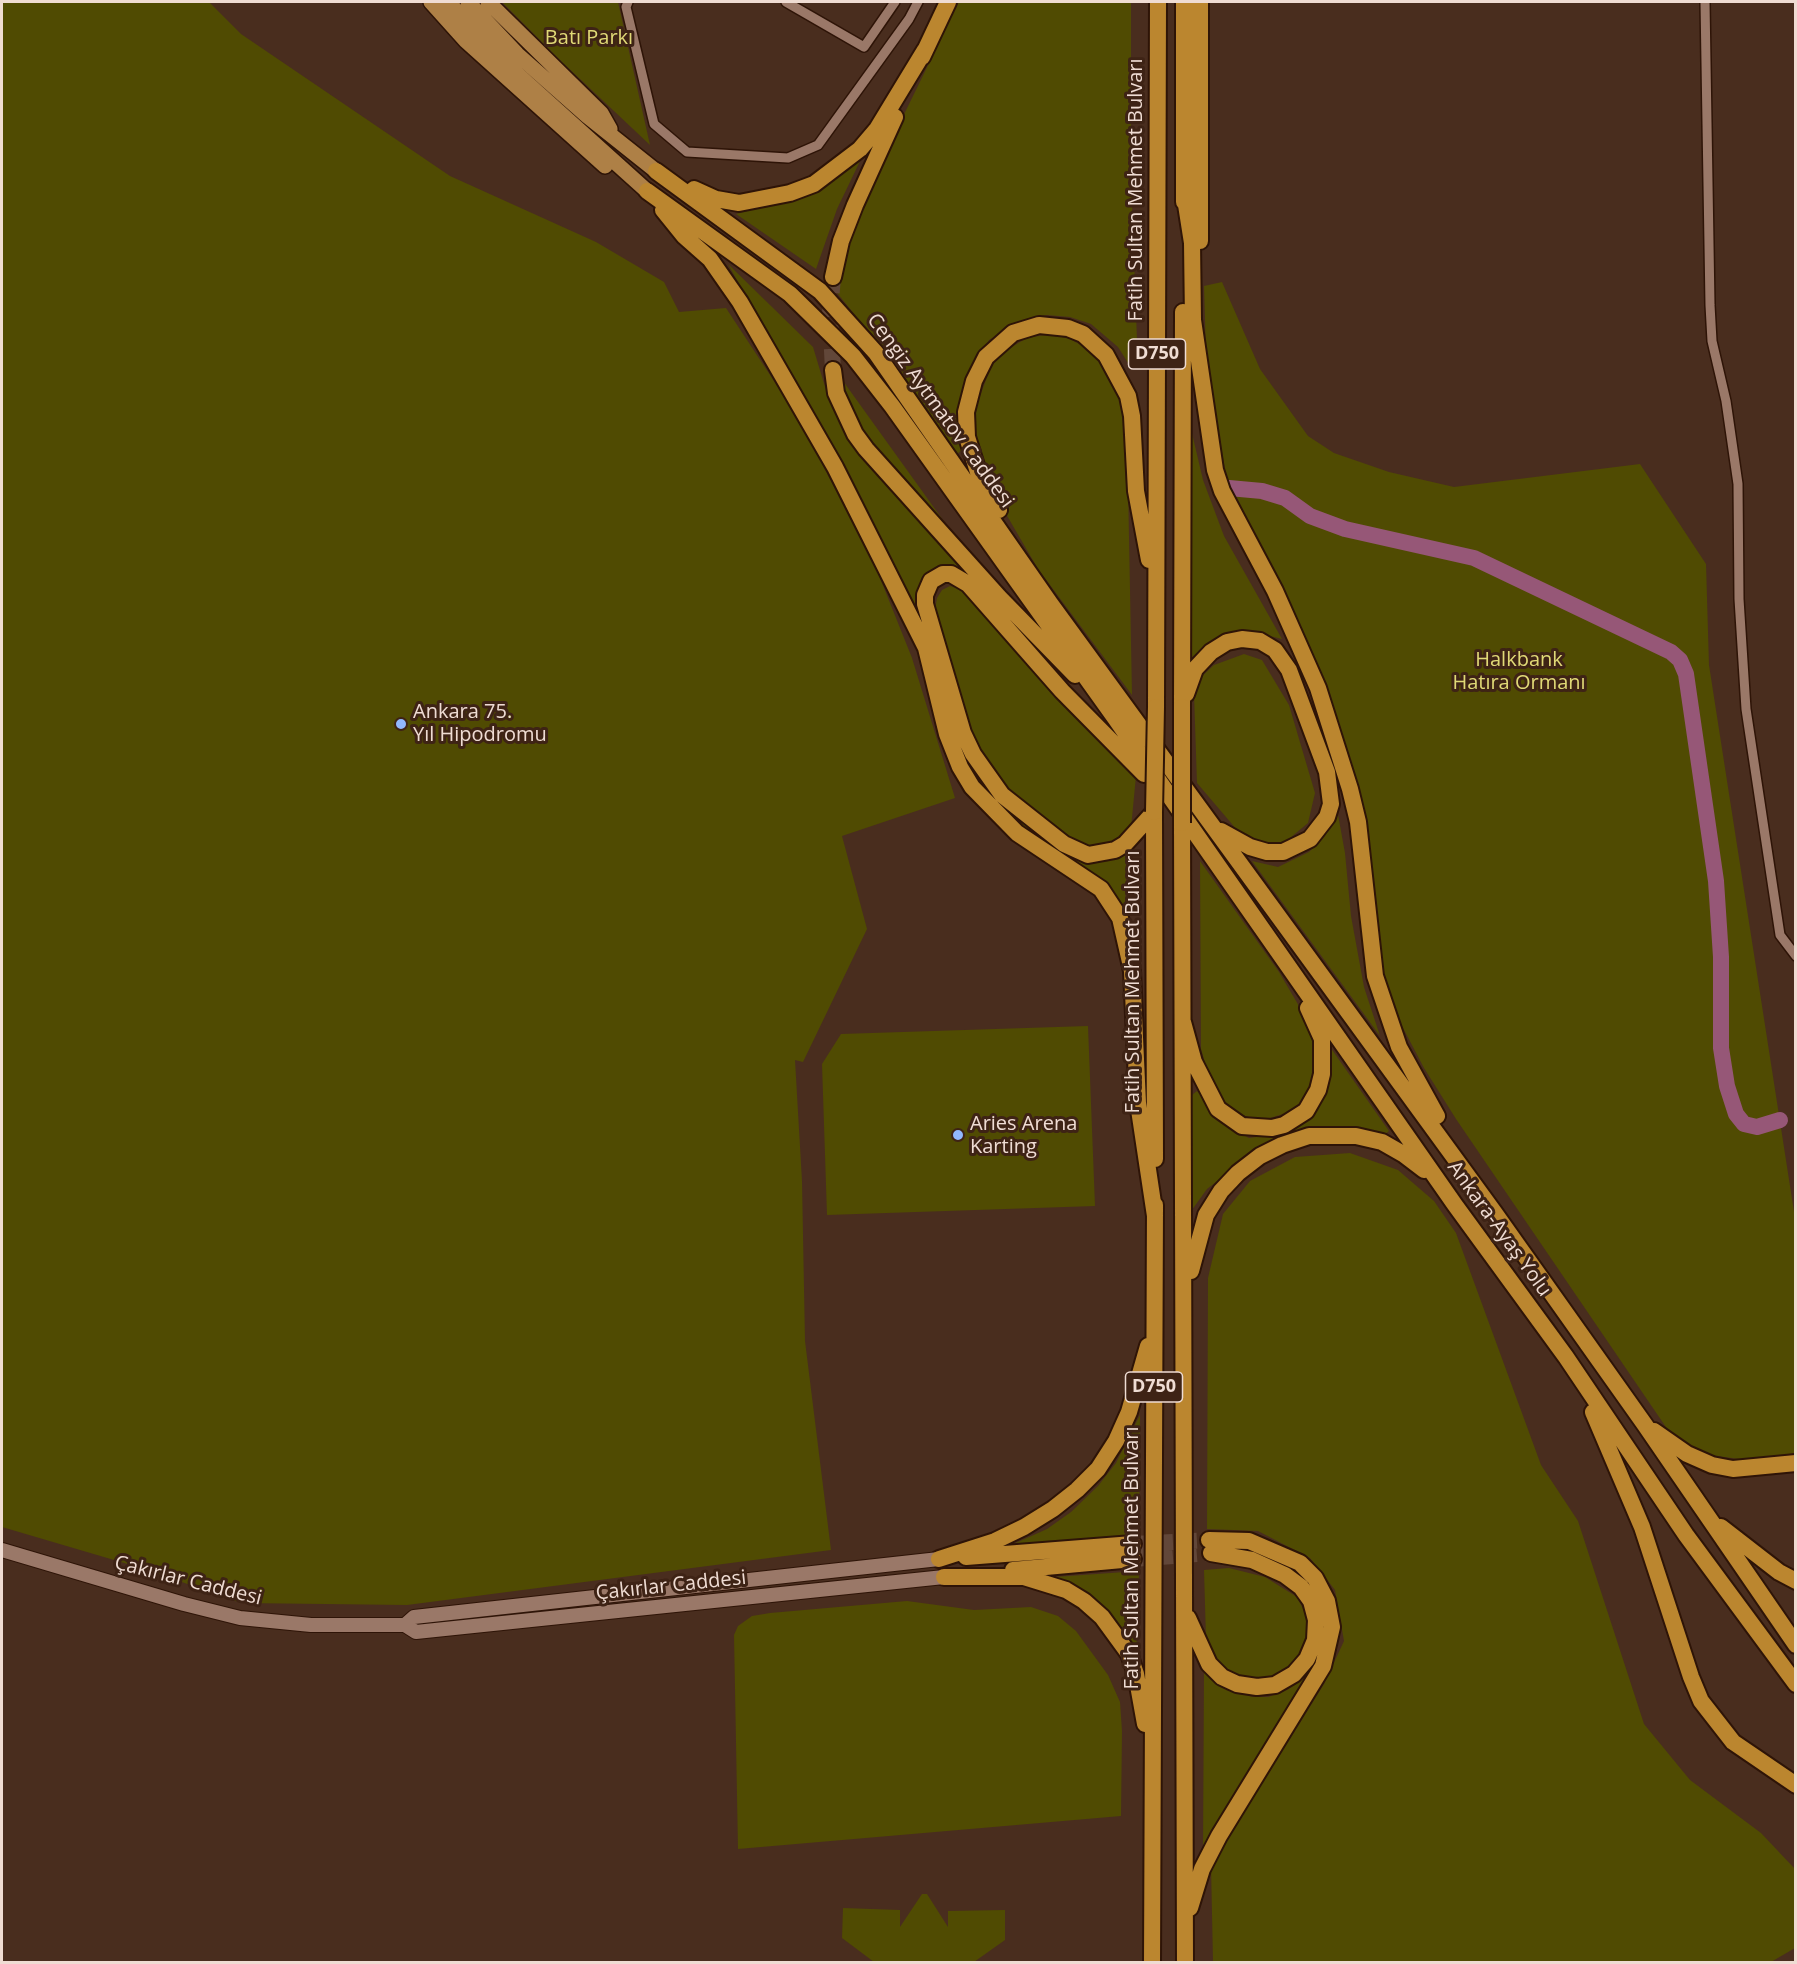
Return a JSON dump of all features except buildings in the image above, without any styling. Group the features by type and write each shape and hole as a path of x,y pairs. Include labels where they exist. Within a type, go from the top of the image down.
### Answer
{"highway":[{"path":"832,277 841,241 855,205 948,2"},
{"name":"Fatih Sultan Mehmet Bulvarı","path":"1152,1962 1158,2"},
{"name":"D750","path":"1184,2 1182,823 1185,1962"},
{"path":"1198,359 1200,2"},
{"path":"657,171 726,202 761,200 814,184 860,149 878,129 925,50"},
{"name":"Cengiz Aytmatov Caddesi","path":"657,171 797,273 835,306 906,393 1050,603 1170,765"},
{"path":"647,191 725,279 835,467 926,648 947,734 960,766 972,787 1017,833 1101,889 1120,918 1132,970 1138,1103 1155,1216"},
{"name":"Cengiz Aytmatov Caddesi","path":"647,191 790,294 853,356 891,405 1115,718 1169,798"},
{"path":"1184,192 1192,243 1193,320 1215,470 1222,491 1275,591 1307,662 1350,789 1363,852 1370,938 1382,999 1399,1047 1494,1212"},
{"path":"1050,603 978,472 970,452 966,419 974,381 986,357 1013,333 1031,326 1050,325 1083,334 1095,344 1106,355 1128,396 1132,416 1136,491 1156,600"},
{"path":"833,370 836,393 855,434 866,449 999,597 1115,718"},
{"path":"1154,812 1125,844 1115,850 1088,855 1064,844 1002,795 973,754 963,733 926,604 925,595 931,581 943,574 951,574 969,585 1062,691 1169,798 1307,1005 1317,1025 1323,1056 1322,1074 1315,1099 1297,1119 1272,1128 1242,1126 1218,1109 1208,1093 1194,1062 1183,1022"},
{"path":"1182,707 1195,669 1211,652 1227,642 1242,639 1260,641 1275,650 1289,670 1328,772 1331,804 1327,817 1310,839 1303,843 1283,852 1267,852 1250,847 1217,828"},
{"name":"Ankara-Ayaş Yolu","path":"1170,765 1494,1212 1645,1425 1796,1645"},
{"name":"Ankara-Ayaş Yolu","path":"1169,798 1455,1205 1566,1358 1686,1534 1796,1684"},
{"path":"1184,1307 1196,1246 1206,1215 1221,1191 1238,1173 1260,1156 1282,1144 1309,1136 1332,1135 1382,1142 1421,1167 1455,1205"},
{"path":"939,1559 995,1541 1024,1527 1053,1509 1098,1469 1116,1441 1129,1412 1155,1318"},
{"path":"1566,1358 1611,1449 1634,1504 1701,1701 1733,1742 1791,1784"},
{"path":"1645,1425 1687,1454 1712,1465 1733,1469 1796,1463"},
{"path":"1706,1515 1750,1550 1796,1581"},
{"path":"1184,1610 1209,1664 1222,1677 1237,1684 1257,1687 1275,1685 1294,1674 1307,1659 1315,1640 1316,1620 1311,1601 1301,1587 1285,1575 1252,1560 1210,1546 1249,1541 1300,1563 1315,1578 1327,1601 1332,1627 1323,1666 1219,1836 1202,1869 1185,1923"},
{"path":"939,1559 1133,1552 944,1577"},
{"path":"944,1577 1024,1577 1066,1590 1102,1617 1129,1654 1136,1674 1152,1762"}],"main road":[{"name":"Cengiz Aytmatov Caddesi","path":"431,2 466,42 587,152 604,166 632,178"},
{"name":"Cengiz Aytmatov Caddesi","path":"448,2 516,74 647,191"},
{"name":"Cengiz Aytmatov Caddesi","path":"468,2 517,54 587,116 657,171"},
{"name":"Cengiz Aytmatov Caddesi","path":"488,2 601,113 617,139"},
{"name":"Çakırlar Caddesi","path":"2,1550 183,1605 240,1618 311,1624 405,1625 416,1632 944,1577"},
{"name":"Çakırlar Caddesi","path":"405,1625 414,1617 939,1559"},
{"path":"855,1568 857,1586"}],"street":[{"path":"786,2 864,47 893,5 909,19"},
{"path":"626,3 654,124 687,152 788,158 818,145 909,19 918,2"},
{"path":"1705,2 1711,314 1713,341 1726,401 1738,484 1739,599 1746,709 1780,934 1796,956"}],"green space":[{"name":"Ankara 75. Yıl Hipodromu","path":"2,2 209,2 241,34 450,176 596,242 664,282 679,312 726,308 797,416 874,563 912,658 955,798 842,836 867,929 803,1062 795,1060 802,1181 805,1341 831,1550 407,1605 241,1603 148,1570 2,1527"},
{"name":"Batı Parkı","path":"502,2 618,2 650,145 562,62"},
{"path":"959,2 1131,2 1131,178 1138,367 1130,366 1118,347 1091,324 1070,317 1047,315 1022,320 989,340 974,361 961,406 962,450 956,455 891,360 834,289 865,194"},
{"path":"862,157 837,209 816,269 736,214 784,201"},
{"path":"728,264 813,347 826,390 846,429 963,566 946,565 932,571 923,581 981,777 1093,862 1108,861 1127,852 1125,913 1109,889 1022,829 992,802 964,760 863,507"},
{"name":"Halkbank Hatıra Ormanı","path":"1222,282 1260,369 1308,436 1334,453 1389,472 1454,487 1640,464 1706,564 1709,665 1795,1218 1795,1453 1753,1461 1703,1454 1672,1436 1456,1119 1424,1068 1392,1007 1382,965 1374,894 1342,742 1227,482 1206,355 1204,286"},
{"path":"1050,334 1070,339 1090,350 1111,373 1123,407 1127,431 1132,695 1038,569 999,502 976,451 975,410 991,366 1008,349 1027,338"},
{"path":"838,374 958,541 867,436 848,405"},
{"path":"1191,429 1203,480 1224,536 1282,639 1253,632 1229,635 1205,646 1191,658"},
{"path":"950,586 968,592 1136,776 1131,828 1119,841 1095,850 1072,843 1007,792 970,736 938,626 935,609 937,598 942,590"},
{"path":"1244,654 1262,660 1289,705 1315,793 1308,823 1284,843 1266,843 1243,837 1197,783 1194,694 1201,677 1214,665"},
{"path":"1335,798 1345,853 1351,916 1364,987 1380,1036 1252,861 1278,867 1309,852 1325,836"},
{"path":"1200,861 1279,972 1309,1023 1316,1042 1313,1082 1306,1098 1293,1111 1270,1118 1252,1118 1233,1112 1211,1083 1201,1049"},
{"name":"Aries Arena Karting","path":"1088,1026 1095,1206 827,1215 822,1064 841,1034"},
{"path":"1328,1044 1389,1131 1383,1136 1352,1128 1246,1159 1207,1189 1189,1214 1188,1098 1197,1091 1224,1124 1249,1138 1278,1134 1304,1120"},
{"path":"1350,1153 1398,1170 1434,1201 1456,1233 1541,1465 1578,1521 1644,1724 1690,1780 1761,1833 1795,1869 1795,1948 1771,1962 1213,1962 1211,1866 1324,1684 1344,1641 1335,1590 1310,1558 1258,1531 1207,1529 1208,1278 1223,1214 1250,1181 1295,1157"},
{"path":"1140,1415 1139,1536 1009,1546 1047,1529 1071,1512 1098,1486 1116,1463"},
{"path":"1229,1568 1265,1577 1297,1597 1307,1617 1308,1643 1298,1659 1282,1674 1244,1681 1219,1665 1206,1639 1204,1570"},
{"path":"1139,1571 1136,1659 1120,1631 1040,1578"},
{"path":"907,1601 974,1610 1031,1607 1058,1616 1076,1631 1108,1675 1120,1702 1121,1816 738,1849 734,1635 738,1626 752,1616 770,1613"},
{"path":"1204,1672 1226,1690 1253,1697 1268,1697 1287,1690 1308,1676 1203,1852"},
{"path":"922,1894 927,1894 948,1927 948,1911 1005,1910 1005,1940 974,1962 874,1962 842,1938 843,1908 900,1910 900,1927"}],"waterway":[{"path":"1229,488 1262,491 1285,498 1310,516 1345,529 1474,558 1671,652 1680,660 1686,674 1716,881 1721,957 1721,1048 1727,1086 1736,1114 1744,1124 1757,1127 1780,1120"}],"tunnel":[{"path":"833,277 830,313 833,370"},
{"path":"1133,1544 1209,1540"},
{"path":"1133,1559 1211,1553"}],"place":[{"name":"Ankara 75. Yıl Hipodromu","path":"401,724"},
{"name":"Aries Arena Karting","path":"958,1135"}]}
